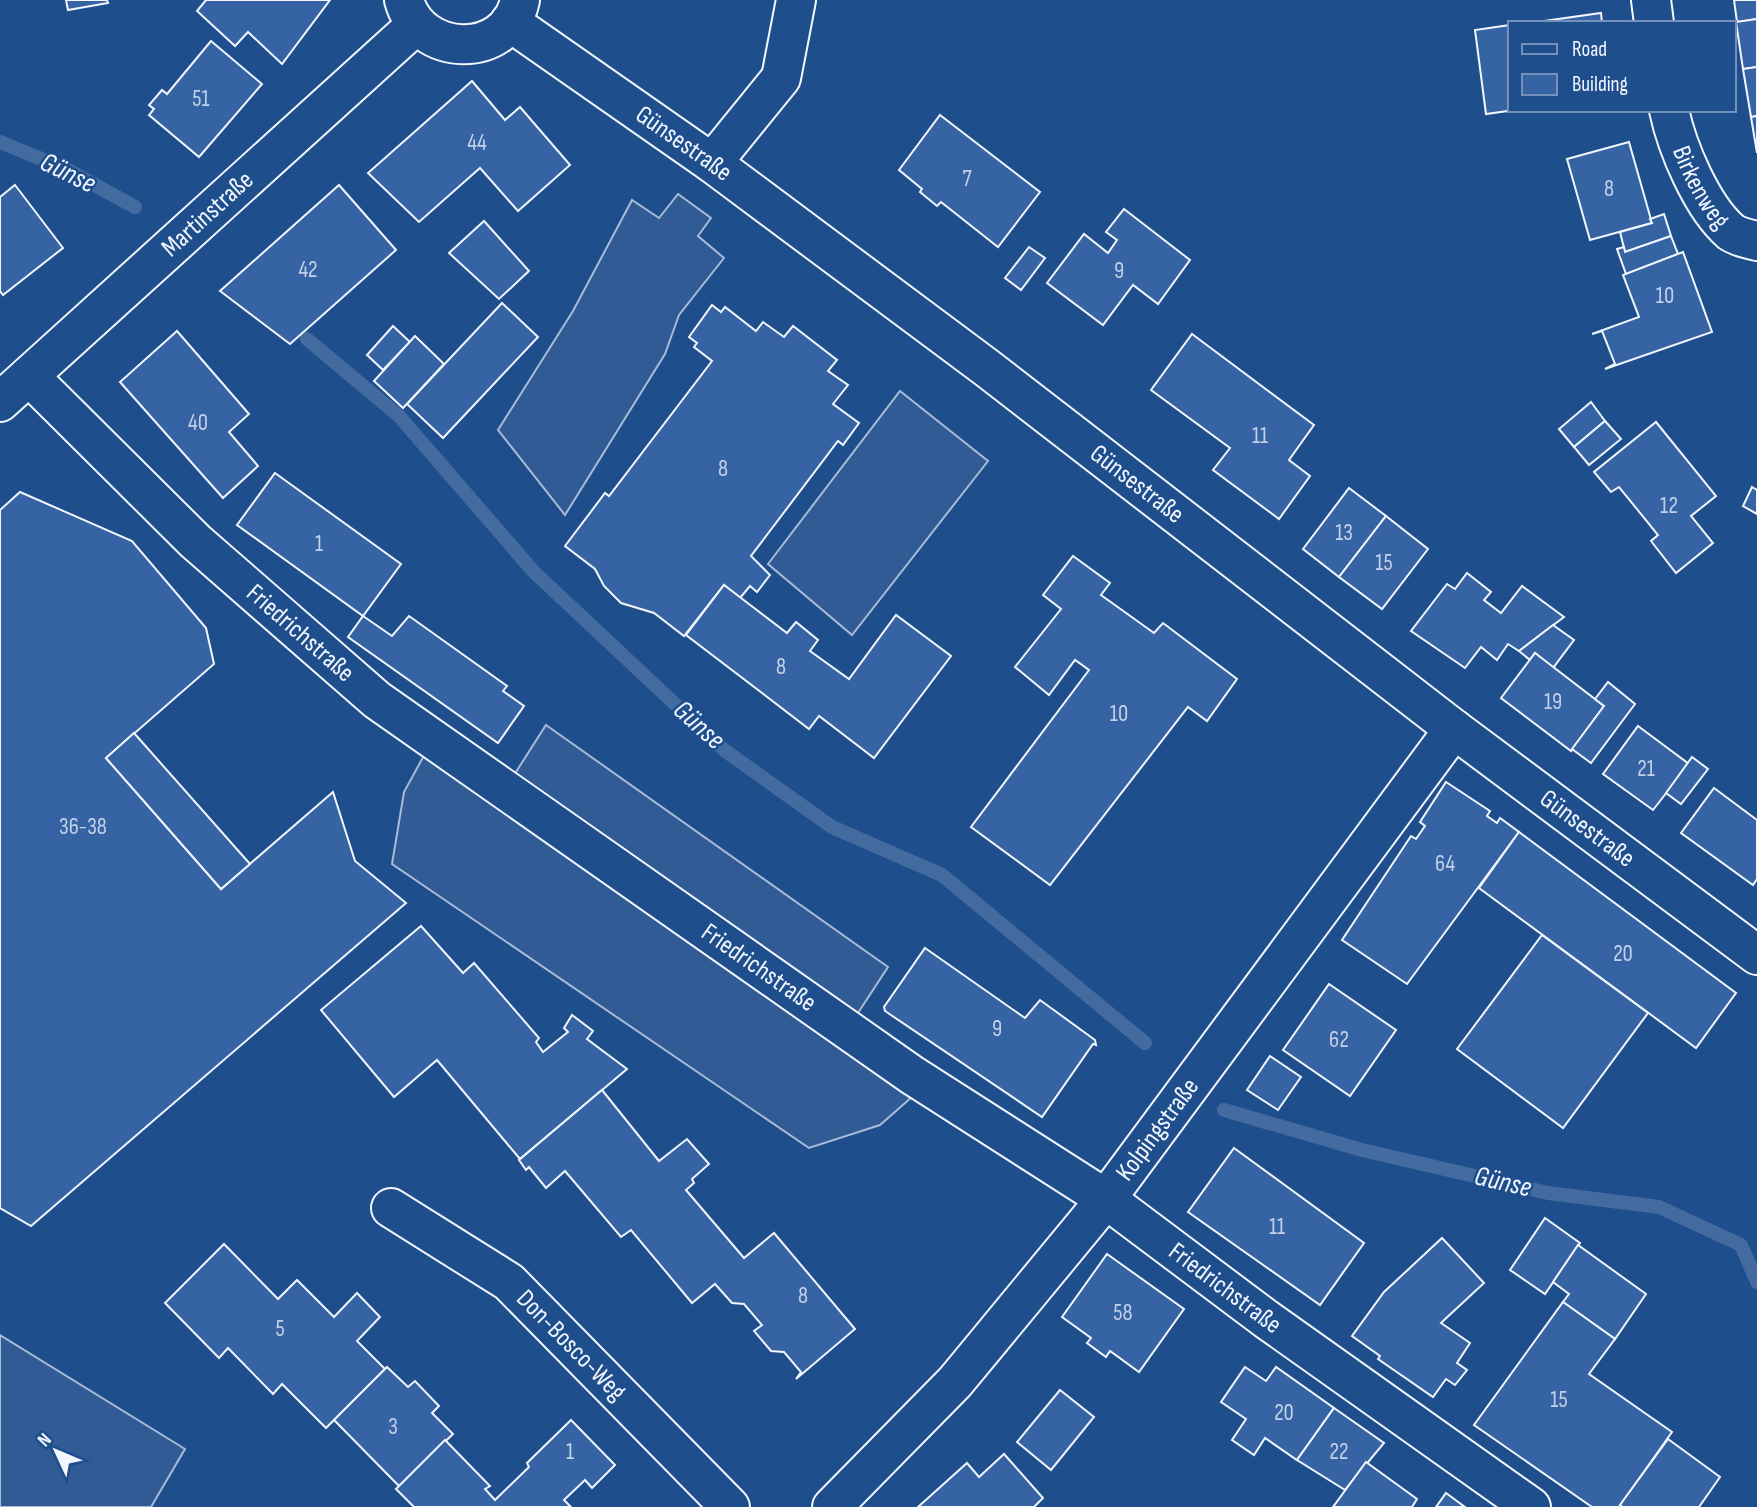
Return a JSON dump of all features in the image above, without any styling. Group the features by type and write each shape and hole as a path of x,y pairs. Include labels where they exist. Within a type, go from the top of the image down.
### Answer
{"street":[{"path":"712,163 780,78 796,0"},
{"path":"1651,0 1654,21"},
{"path":"410,13 446,43 464,46 481,42 515,11"},
{"name":"Günsestraße","path":"515,11 712,163 987,368 1454,729 1757,955"},
{"name":"Martinstraße","path":"0,402 410,13"},
{"name":"Birkenweg","path":"1671,112 1689,165 1707,204 1733,234 1757,242"},
{"name":"Friedrichstraße","path":"29,376 195,541 377,700 912,1075 1107,1199 1266,1319 1531,1507"},
{"name":"Kolpingstraße","path":"832,1507 955,1382 1107,1199 1454,729"},
{"name":"Don-Bosco-Weg","path":"391,1208 509,1282 730,1507"}],"shaded area":[{"path":"678,194 711,218 698,236 724,258 679,315 665,354 565,515 498,430 573,311 632,200 659,218"},
{"path":"900,391 988,461 852,635 768,564"},
{"path":"546,725 888,967 854,1019 514,775"},
{"path":"427,750 913,1096 880,1125 809,1148 392,864 404,792"},
{"path":"0,1335 185,1449 151,1507 0,1507"}],"building":[{"path":"66,0 107,0 108,3 68,10"},
{"path":"206,0 330,0 282,64 248,32 235,46 197,11"},
{"path":"1734,0 1757,0 1757,19 1737,22"},
{"path":"1601,13 1602,21 1544,21"},
{"path":"1757,19 1757,67 1743,69 1736,22"},
{"path":"1508,25 1508,111 1486,114 1475,30"},
{"path":"211,41 262,84 199,157 149,115 154,109 149,105 162,90 167,94"},
{"path":"1757,67 1757,116 1751,117 1743,69"},
{"path":"472,81 505,120 520,107 570,165 518,211 480,168 419,222 368,173"},
{"path":"940,115 1040,192 998,247 941,202 937,206 899,170"},
{"path":"1757,116 1757,153 1751,117"},
{"path":"1629,142 1652,223 1590,240 1567,159"},
{"path":"15,185 63,248 3,295 0,291 0,197"},
{"path":"339,185 396,250 290,344 220,291"},
{"path":"1124,209 1190,260 1158,304 1133,285 1103,325 1047,283 1084,234 1108,253 1117,240 1106,232"},
{"path":"1664,214 1671,236 1625,252 1620,232 1652,223 1650,219"},
{"path":"484,221 529,271 499,299 449,253"},
{"path":"1671,236 1678,254 1626,274 1617,249 1624,247 1625,252"},
{"path":"1029,247 1045,258 1021,290 1005,278"},
{"path":"1683,252 1712,332 1605,369 1615,364 1602,331 1592,334 1639,317 1623,275"},
{"path":"502,303 538,337 443,438 407,404"},
{"path":"712,305 721,312 725,307 756,331 763,322 784,337 793,326 837,360 828,371 848,385 833,404 859,423 843,445 838,441 751,556 770,575 757,592 750,586 740,598 724,585 684,636 654,613 621,603 604,586 595,569 565,546 605,493 609,496 712,361 694,347 697,343 689,337"},
{"path":"393,326 410,342 383,370 367,355"},
{"path":"177,331 249,414 229,432 258,466 223,498 120,382"},
{"path":"1192,334 1314,425 1289,460 1310,476 1279,519 1213,470 1230,448 1151,390"},
{"path":"415,336 444,364 403,408 374,381"},
{"path":"1591,402 1605,421 1574,447 1559,429"},
{"path":"1605,421 1621,439 1589,465 1574,447"},
{"path":"1656,422 1716,496 1691,516 1713,543 1676,573 1651,541 1658,535 1619,487 1611,492 1594,472"},
{"path":"275,473 401,564 363,616 237,525"},
{"path":"1752,487 1757,490 1757,514 1743,506"},
{"path":"1349,488 1386,516 1339,577 1303,549"},
{"path":"20,492 132,541 206,628 214,664 106,758 221,889 333,792 355,861 406,903 31,1226 0,1208 0,510"},
{"path":"1386,516 1428,549 1382,609 1339,577"},
{"path":"1073,556 1110,583 1101,595 1154,633 1163,623 1237,679 1207,721 1188,707 1050,885 971,827 1089,670 1075,660 1049,695 1015,667 1061,609 1043,595"},
{"path":"1467,573 1491,592 1484,600 1501,613 1522,586 1564,617 1519,651 1508,644 1497,660 1481,647 1465,668 1411,631 1447,584 1455,589"},
{"path":"724,585 787,633 796,622 818,640 810,651 849,679 896,615 951,656 874,758 819,716 809,729 686,635"},
{"path":"363,616 392,636 409,616 507,686 503,691 524,706 498,743 348,637"},
{"path":"1553,625 1574,640 1553,668 1535,653 1530,660 1519,651"},
{"path":"1535,653 1604,706 1571,751 1501,698"},
{"path":"1608,682 1635,704 1591,763 1572,749 1604,706 1595,699"},
{"path":"1638,726 1689,764 1653,810 1603,774"},
{"path":"134,733 250,864 221,889 106,758"},
{"path":"1692,757 1708,769 1681,804 1666,793"},
{"path":"1446,782 1490,811 1487,816 1497,823 1500,818 1519,832 1407,984 1342,940 1411,836 1416,839 1425,826 1420,822"},
{"path":"1714,788 1757,820 1757,879 1753,885 1681,833"},
{"path":"1519,832 1736,993 1696,1048 1479,888"},
{"path":"421,926 463,973 474,963 539,1038 536,1042 543,1052 568,1032 564,1028 572,1015 593,1031 587,1039 627,1069 520,1159 437,1060 394,1097 321,1010"},
{"path":"1542,935 1648,1013 1563,1128 1457,1049"},
{"path":"925,948 1025,1018 1040,1000 1095,1040 1096,1045 1093,1044 1042,1117 885,1011 884,1007"},
{"path":"1329,984 1396,1030 1350,1096 1283,1050"},
{"path":"1270,1056 1301,1077 1278,1110 1247,1090"},
{"path":"602,1090 659,1161 687,1139 709,1164 692,1179 694,1183 686,1190 744,1258 774,1233 855,1329 796,1379 801,1372 784,1352 771,1351 754,1331 762,1325 744,1304 732,1303 715,1284 692,1303 631,1230 621,1237 565,1171 546,1188 529,1167 526,1170 519,1160"},
{"path":"1234,1148 1364,1243 1320,1305 1188,1212"},
{"path":"1545,1218 1580,1243 1545,1294 1510,1270"},
{"path":"1442,1238 1484,1283 1441,1323 1470,1343 1457,1363 1467,1370 1455,1385 1446,1379 1433,1397 1378,1359 1380,1356 1352,1336 1384,1292"},
{"path":"224,1244 278,1299 297,1280 334,1317 357,1293 380,1317 357,1341 385,1369 326,1428 282,1384 273,1394 228,1348 219,1358 165,1303"},
{"path":"1578,1245 1646,1294 1615,1339 1563,1302 1569,1294 1553,1282"},
{"path":"1107,1254 1184,1309 1139,1372 1110,1351 1106,1357 1087,1343 1091,1338 1062,1317"},
{"path":"1563,1302 1615,1339 1589,1374 1672,1432 1619,1507 1592,1507 1474,1425"},
{"path":"387,1367 408,1387 415,1381 439,1406 432,1413 453,1434 399,1486 334,1420"},
{"path":"1245,1367 1266,1381 1276,1367 1334,1408 1297,1460 1265,1438 1254,1455 1232,1440 1246,1419 1221,1402"},
{"path":"1060,1390 1094,1417 1051,1470 1017,1442"},
{"path":"1334,1408 1384,1443 1345,1490 1297,1460"},
{"path":"571,1420 615,1465 592,1488 585,1480 564,1500 571,1507 414,1507 396,1489 445,1440 490,1486 485,1489 495,1500 529,1467 527,1463"},
{"path":"1668,1439 1720,1477 1699,1507 1620,1505"},
{"path":"1004,1454 1043,1498 1034,1507 918,1507 967,1463 979,1477"},
{"path":"1366,1462 1417,1499 1412,1507 1333,1507"},
{"path":"1446,1493 1465,1507 1436,1507"}],"waterway":[{"name":"Günse","path":"0,142 66,169 135,207"},
{"name":"Günse","path":"307,339 399,416 534,572 724,750 832,827 942,875 1145,1043"},
{"name":"Günse","path":"1224,1110 1362,1150 1548,1193 1659,1207 1741,1245 1757,1282"}]}
